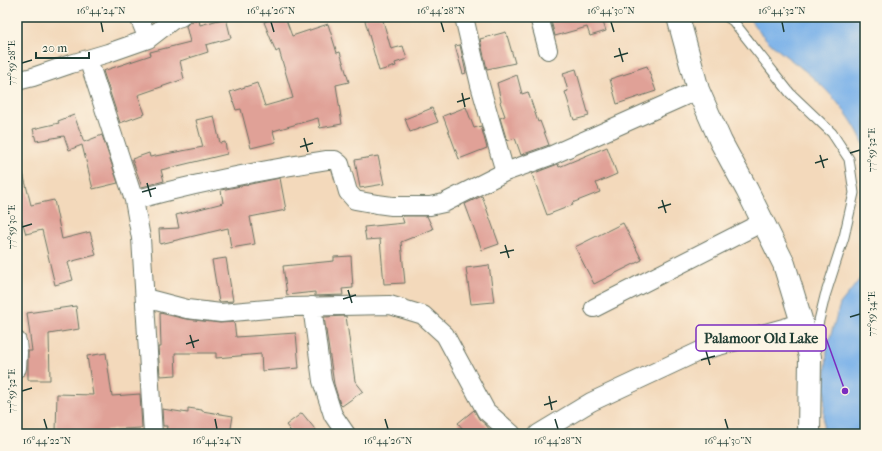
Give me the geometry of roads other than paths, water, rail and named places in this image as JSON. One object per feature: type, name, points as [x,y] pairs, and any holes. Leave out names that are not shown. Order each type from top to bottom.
[{"type":"street","points":[[139,17],[148,39]]},
{"type":"street","points":[[17,81],[148,39],[174,19],[181,17]]},
{"type":"street","points":[[464,17],[480,85],[505,172]]},
{"type":"street","points":[[539,17],[548,50]]},
{"type":"street","points":[[678,17],[698,90],[721,142],[784,264],[802,323],[810,358],[809,434]]},
{"type":"street","points":[[88,59],[134,200],[141,238],[153,434]]},
{"type":"street","points":[[134,200],[265,170],[335,160],[340,164],[348,192],[355,200],[392,206],[430,206],[444,203],[505,172],[550,156],[698,90]]},
{"type":"street","points":[[594,308],[763,222]]},
{"type":"street","points":[[145,298],[187,309],[221,313],[312,306],[390,305],[423,315],[445,334],[486,411],[512,434]]},
{"type":"street","points":[[312,306],[322,381],[333,415],[346,434]]},
{"type":"street","points":[[538,434],[591,402],[700,351],[802,323]]},
{"type":"street","points":[[17,341],[17,368]]},
{"type":"lane","points":[[727,17],[733,21],[790,93],[832,133],[849,159],[854,193],[844,237],[825,296],[810,358]]},
{"type":"water","points":[[748,17],[865,17],[865,148],[856,128],[835,99],[810,75],[768,41]]},
{"type":"water","points":[[865,265],[865,434],[823,434],[827,348],[840,304],[860,279]]},
{"type":"place","name":"Palamoor Old Lake","points":[[845,391]]}]
